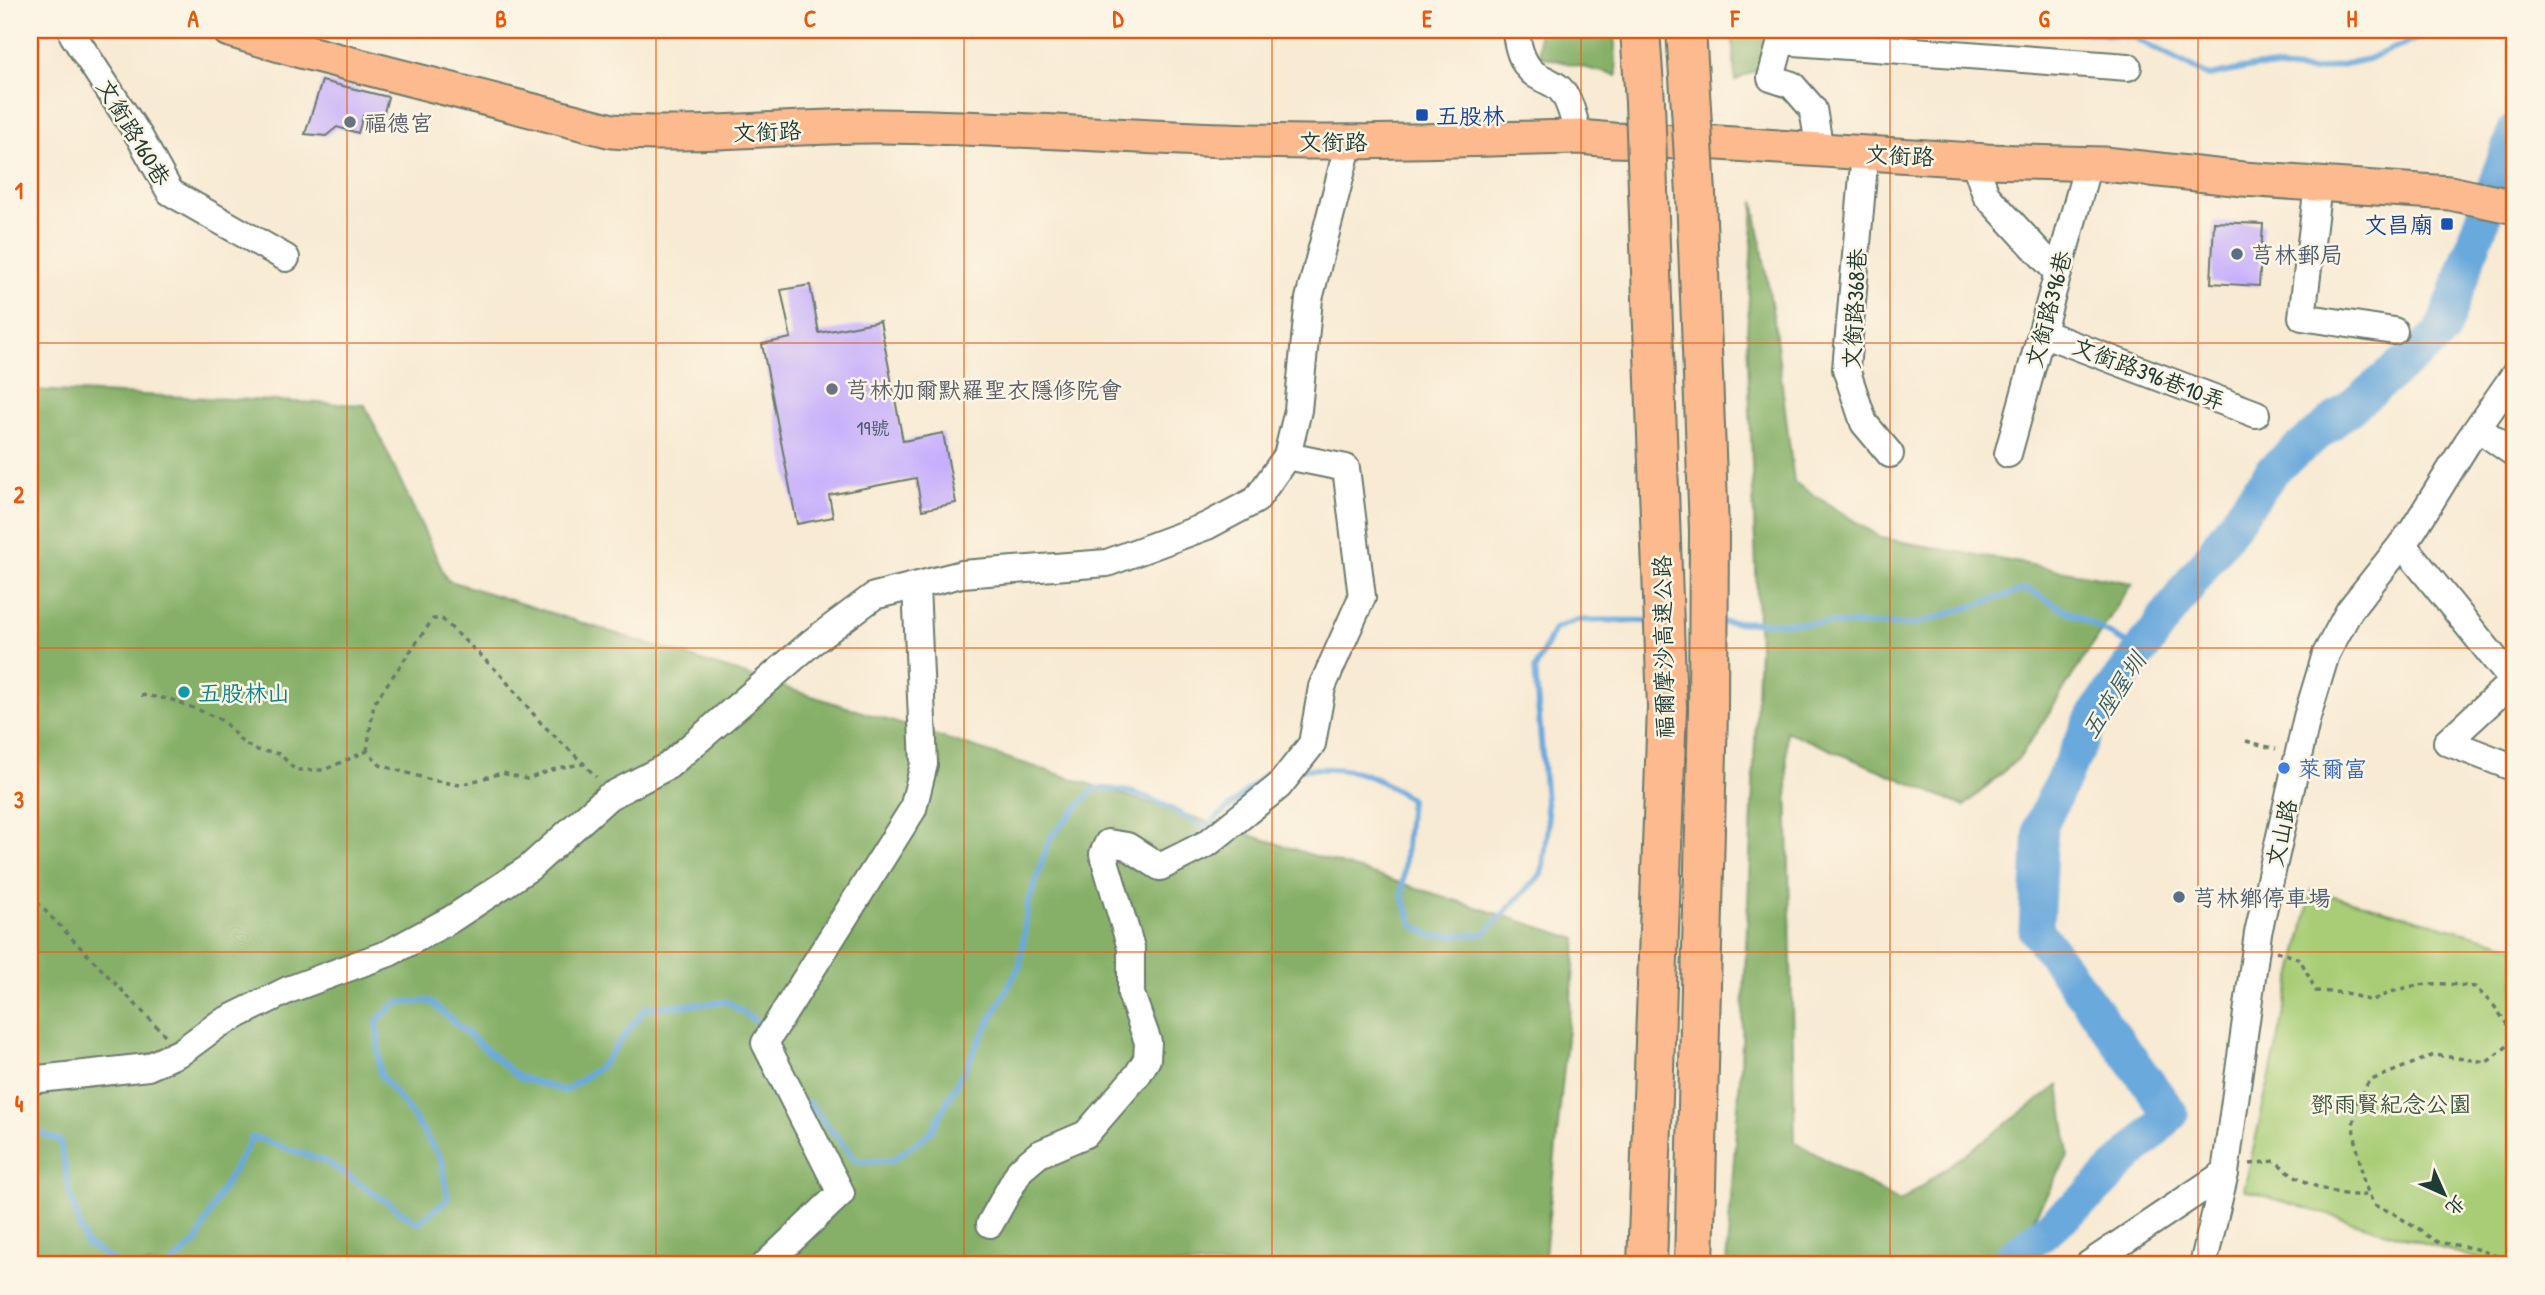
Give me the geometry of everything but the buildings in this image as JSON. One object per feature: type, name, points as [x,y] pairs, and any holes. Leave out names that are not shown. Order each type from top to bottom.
[{"type":"highway","name":"福爾摩沙高速公路","points":[[1640,30],[1645,102],[1667,707],[1647,1265]]},
{"type":"highway","name":"福爾摩沙高速公路","points":[[1686,30],[1696,194],[1709,530],[1708,710],[1693,1265]]},
{"type":"main road","name":"文銜路","points":[[229,30],[612,131],[649,134],[892,126],[1026,129],[1226,140],[1349,142],[1578,137],[1719,143],[1974,160],[2088,163],[2318,185],[2450,193],[2515,207]]},
{"type":"street","name":"文銜路160巷","points":[[75,30],[73,35],[139,136],[170,192],[285,258]]},
{"type":"street","points":[[1516,30],[1517,42],[1532,73],[1559,87],[1566,97],[1578,137]]},
{"type":"street","points":[[1820,151],[1813,109],[1792,85],[1771,78],[1783,35],[2128,67]]},
{"type":"street","points":[[30,1080],[148,1067],[181,1052],[219,1024],[289,990],[389,953],[450,920],[529,867],[608,797],[668,766],[811,643],[874,597],[962,574],[1107,563],[1207,526],[1256,499],[1287,456],[1298,410],[1309,299],[1349,142]]},
{"type":"street","name":"文銜路368巷","points":[[1865,153],[1846,369],[1864,424],[1890,454]]},
{"type":"street","points":[[1974,160],[1986,195],[2058,273]]},
{"type":"street","name":"文銜路396巷","points":[[2008,454],[2088,163]]},
{"type":"street","points":[[2318,185],[2302,317],[2394,331]]},
{"type":"street","name":"文銜路396巷10弄","points":[[2042,333],[2256,414]]},
{"type":"street","name":"文山路","points":[[2203,1265],[2225,1173],[2256,945],[2299,754],[2326,654],[2349,611],[2402,544],[2515,374]]},
{"type":"street","points":[[2478,428],[2515,454]]},
{"type":"street","points":[[990,1224],[1020,1170],[1039,1154],[1086,1133],[1138,1074],[1147,1059],[1148,1042],[1131,995],[1131,948],[1103,854],[1108,843],[1127,846],[1160,867],[1208,843],[1279,786],[1312,744],[1322,687],[1362,597],[1346,468],[1287,456]]},
{"type":"street","points":[[2402,544],[2513,681],[2447,742],[2515,768]]},
{"type":"street","points":[[765,1265],[841,1193],[765,1043],[913,809],[924,764],[916,586]]},
{"type":"street","points":[[2088,1265],[2225,1173]]},
{"type":"path","points":[[367,751],[374,702],[433,619],[442,619],[501,676],[541,723],[596,776],[608,797]]},
{"type":"path","points":[[141,695],[170,699],[223,721],[243,743],[257,750],[280,754],[295,770],[324,769],[367,751]]},
{"type":"path","points":[[2246,741],[2299,754]]},
{"type":"path","points":[[367,751],[380,765],[430,780],[460,785],[502,773],[527,779],[558,768],[584,764]]},
{"type":"path","points":[[30,895],[181,1052]]},
{"type":"path","points":[[2256,945],[2301,959],[2316,991],[2346,993],[2371,1001],[2393,990],[2422,983],[2443,983],[2475,987],[2495,1007],[2515,1038],[2487,1062],[2434,1055],[2369,1081],[2357,1102],[2353,1126],[2364,1183],[2374,1205],[2393,1213],[2437,1242],[2473,1248],[2502,1258],[2515,1252]]},
{"type":"path","points":[[2225,1173],[2242,1165],[2275,1161],[2294,1178],[2322,1190],[2357,1196],[2370,1195]]},
{"type":"green space","points":[[1538,30],[1614,30],[1617,76],[1540,56]]},
{"type":"green space","points":[[1732,30],[1769,30],[1770,63],[1735,81]]},
{"type":"green space","points":[[1754,201],[1774,320],[1794,482],[1881,538],[2132,583],[2021,756],[1964,806],[1786,731],[1795,1142],[1900,1202],[2059,1085],[2069,1154],[2008,1265],[1726,1265],[1741,1065],[1759,649],[1747,333]]},
{"type":"green space","points":[[30,390],[365,405],[447,580],[1577,939],[1544,1265],[30,1265]]},
{"type":"green space","name":"鄧雨賢紀念公園","points":[[2312,890],[2515,946],[2515,1265],[2499,1265],[2244,1190]]},
{"type":"waterway","points":[[2072,30],[2135,38],[2209,76],[2257,66],[2313,71],[2368,59],[2438,30]]},
{"type":"waterway","name":"五座屋圳","points":[[2003,1265],[2087,1197],[2171,1114],[2036,930],[2041,825],[2093,717],[2273,470],[2441,334],[2515,130]]},
{"type":"waterway","points":[[1722,622],[1913,625],[2027,589],[2141,651]]},
{"type":"waterway","points":[[1303,769],[1348,770],[1371,776],[1410,799],[1402,895],[1413,925],[1433,936],[1484,934],[1542,873],[1548,825],[1535,669],[1554,629],[1577,620],[1651,621]]},
{"type":"waterway","points":[[808,1102],[857,1161],[892,1161],[931,1132],[1020,965],[1028,905],[1050,838],[1094,789],[1110,789],[1139,795],[1206,828],[1272,769],[1282,769]]},
{"type":"waterway","points":[[170,1265],[196,1243],[219,1195],[253,1137],[329,1163],[418,1223],[448,1199],[442,1161],[414,1118],[380,1074],[377,1021],[396,1003],[430,1001],[518,1077],[565,1091],[601,1066],[646,1008],[728,1002],[767,1029]]},
{"type":"waterway","points":[[30,1129],[60,1141],[70,1194],[85,1243],[119,1265]]},
{"type":"place","name":"五股林","points":[[1422,115]]},
{"type":"place","name":"福德宮","points":[[350,122]]},
{"type":"place","name":"文昌廟","points":[[2447,224]]},
{"type":"place","name":"芎林郵局","points":[[2237,254]]},
{"type":"place","name":"芎林加爾默羅聖衣隱修院會","points":[[832,389]]},
{"type":"place","name":"五股林山","points":[[184,692]]},
{"type":"place","name":"萊爾富","points":[[2284,768]]},
{"type":"place","name":"芎林鄉停車場","points":[[2179,897]]}]
